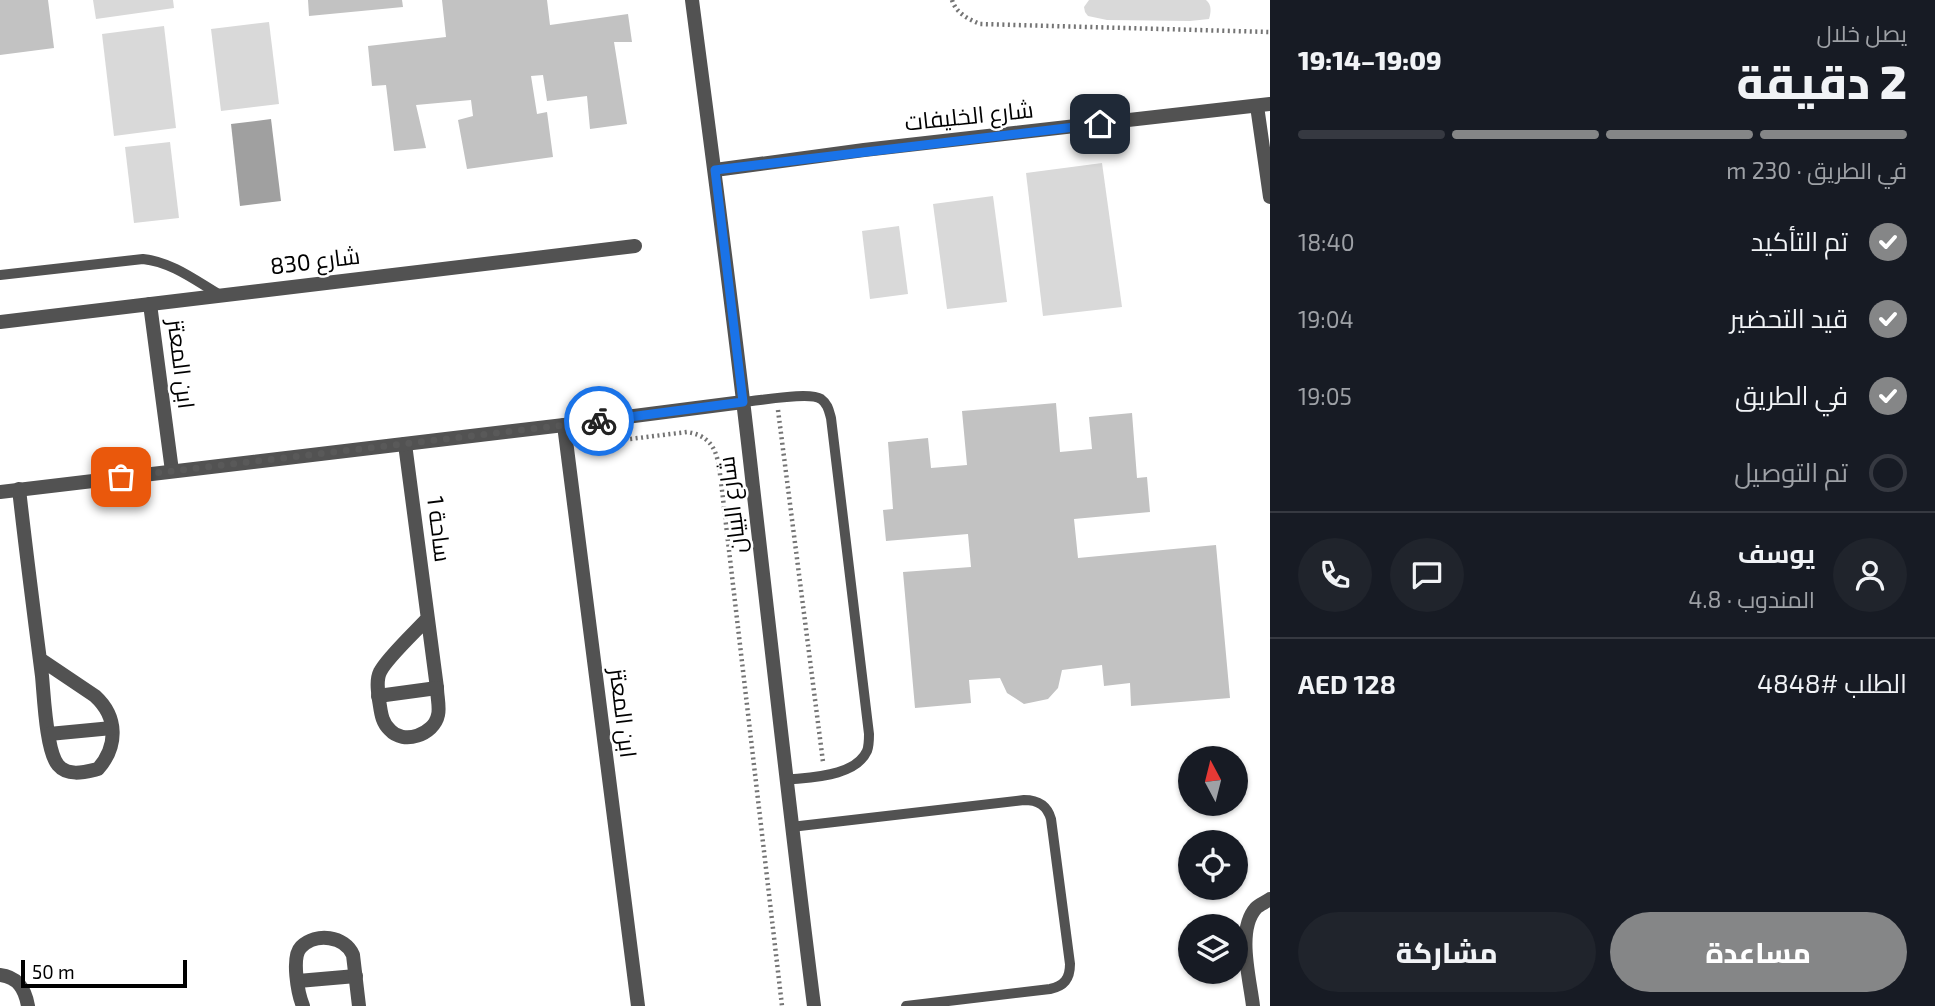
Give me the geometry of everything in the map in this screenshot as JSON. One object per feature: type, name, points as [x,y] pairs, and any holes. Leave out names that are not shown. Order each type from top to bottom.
[{"type":"street","name":"شارع البيان","points":[[692,0],[715,170],[814,1006]]},
{"type":"street","name":"شارع الخليفات","points":[[715,170],[864,150],[1264,105]]},
{"type":"street","points":[[1264,105],[1270,197]]},
{"type":"street","name":"شارع 830","points":[[0,322],[635,246]]},
{"type":"street","name":"ابن المعتز","points":[[150,304],[172,471]]},
{"type":"street","points":[[0,492],[743,402]]},
{"type":"street","name":"ابن المعتز","points":[[564,425],[638,1006]]},
{"type":"street","name":"ساحة 1","points":[[378,696],[383,721],[391,732],[401,737],[424,733],[433,726],[439,715],[405,444]]},
{"type":"street","points":[[19,489],[49,734],[52,754],[62,769],[71,772],[98,769],[109,753],[113,740],[109,714],[95,696],[40,659]]},
{"type":"street","points":[[427,619],[380,672],[378,696],[437,688]]},
{"type":"street","points":[[49,734],[113,728]]},
{"type":"street","points":[[1253,1006],[1245,945],[1247,924],[1256,908],[1270,899]]},
{"type":"street","points":[[303,1006],[296,958],[301,947],[322,938],[346,943],[354,955],[359,1006]]},
{"type":"street","points":[[0,975],[12,978],[21,985],[28,1006]]},
{"type":"street","points":[[298,981],[356,976]]},
{"type":"lane","points":[[0,275],[143,259],[163,262],[220,296]]},
{"type":"lane","points":[[743,402],[807,395],[819,397],[827,405],[831,418],[869,734],[866,751],[855,767],[825,776],[786,780]]},
{"type":"lane","points":[[791,827],[1024,800],[1037,801],[1046,808],[1051,819],[1070,964],[1070,974],[1066,982],[1050,989],[906,1006]]},
{"type":"path","points":[[952,0],[952,4],[966,19],[979,24],[1270,32]]},
{"type":"path","points":[[777,399],[825,776]]},
{"type":"path","points":[[566,447],[687,432],[698,433],[708,439],[714,448],[719,470],[782,1006]]},
{"type":"shaded area","points":[[93,0],[173,0],[174,8],[96,19]]},
{"type":"shaded area","points":[[1089,0],[1206,0],[1211,11],[1209,19],[1190,21],[1107,20],[1088,16],[1084,7]]},
{"type":"shaded area","points":[[269,22],[279,104],[221,111],[211,29]]},
{"type":"shaded area","points":[[164,26],[176,128],[114,136],[102,34]]},
{"type":"shaded area","points":[[271,119],[281,201],[240,206],[231,124]]},
{"type":"shaded area","points":[[170,142],[179,218],[134,223],[125,147]]},
{"type":"shaded area","points":[[1102,163],[1122,307],[1043,316],[1026,173]]},
{"type":"shaded area","points":[[993,196],[1007,302],[947,309],[933,204]]},
{"type":"shaded area","points":[[899,226],[908,294],[870,299],[862,231]]},
{"type":"building","points":[[0,0],[48,0],[54,48],[0,55]]},
{"type":"building","points":[[308,0],[402,0],[403,7],[309,16]]},
{"type":"building","points":[[442,0],[547,0],[550,25],[628,14],[632,42],[614,42],[627,124],[590,129],[587,96],[547,101],[543,75],[531,76],[537,114],[547,112],[553,157],[467,169],[458,120],[473,116],[471,100],[416,105],[426,148],[394,151],[386,85],[372,86],[368,46],[446,37]]},
{"type":"building","points":[[1056,403],[1060,452],[1092,449],[1089,417],[1132,413],[1137,478],[1147,477],[1150,512],[1074,519],[1078,558],[1216,545],[1230,698],[1131,706],[1130,683],[1104,686],[1102,665],[1062,670],[1058,688],[1048,699],[1024,704],[1007,693],[1000,678],[969,680],[971,703],[915,708],[903,572],[971,567],[968,534],[886,541],[883,510],[893,509],[888,442],[928,438],[931,468],[967,465],[962,411]]},
{"type":"way so far","points":[[121,477],[599,421]]},
{"type":"route","points":[[599,421],[743,402],[715,170],[864,150],[1100,124]]}]
